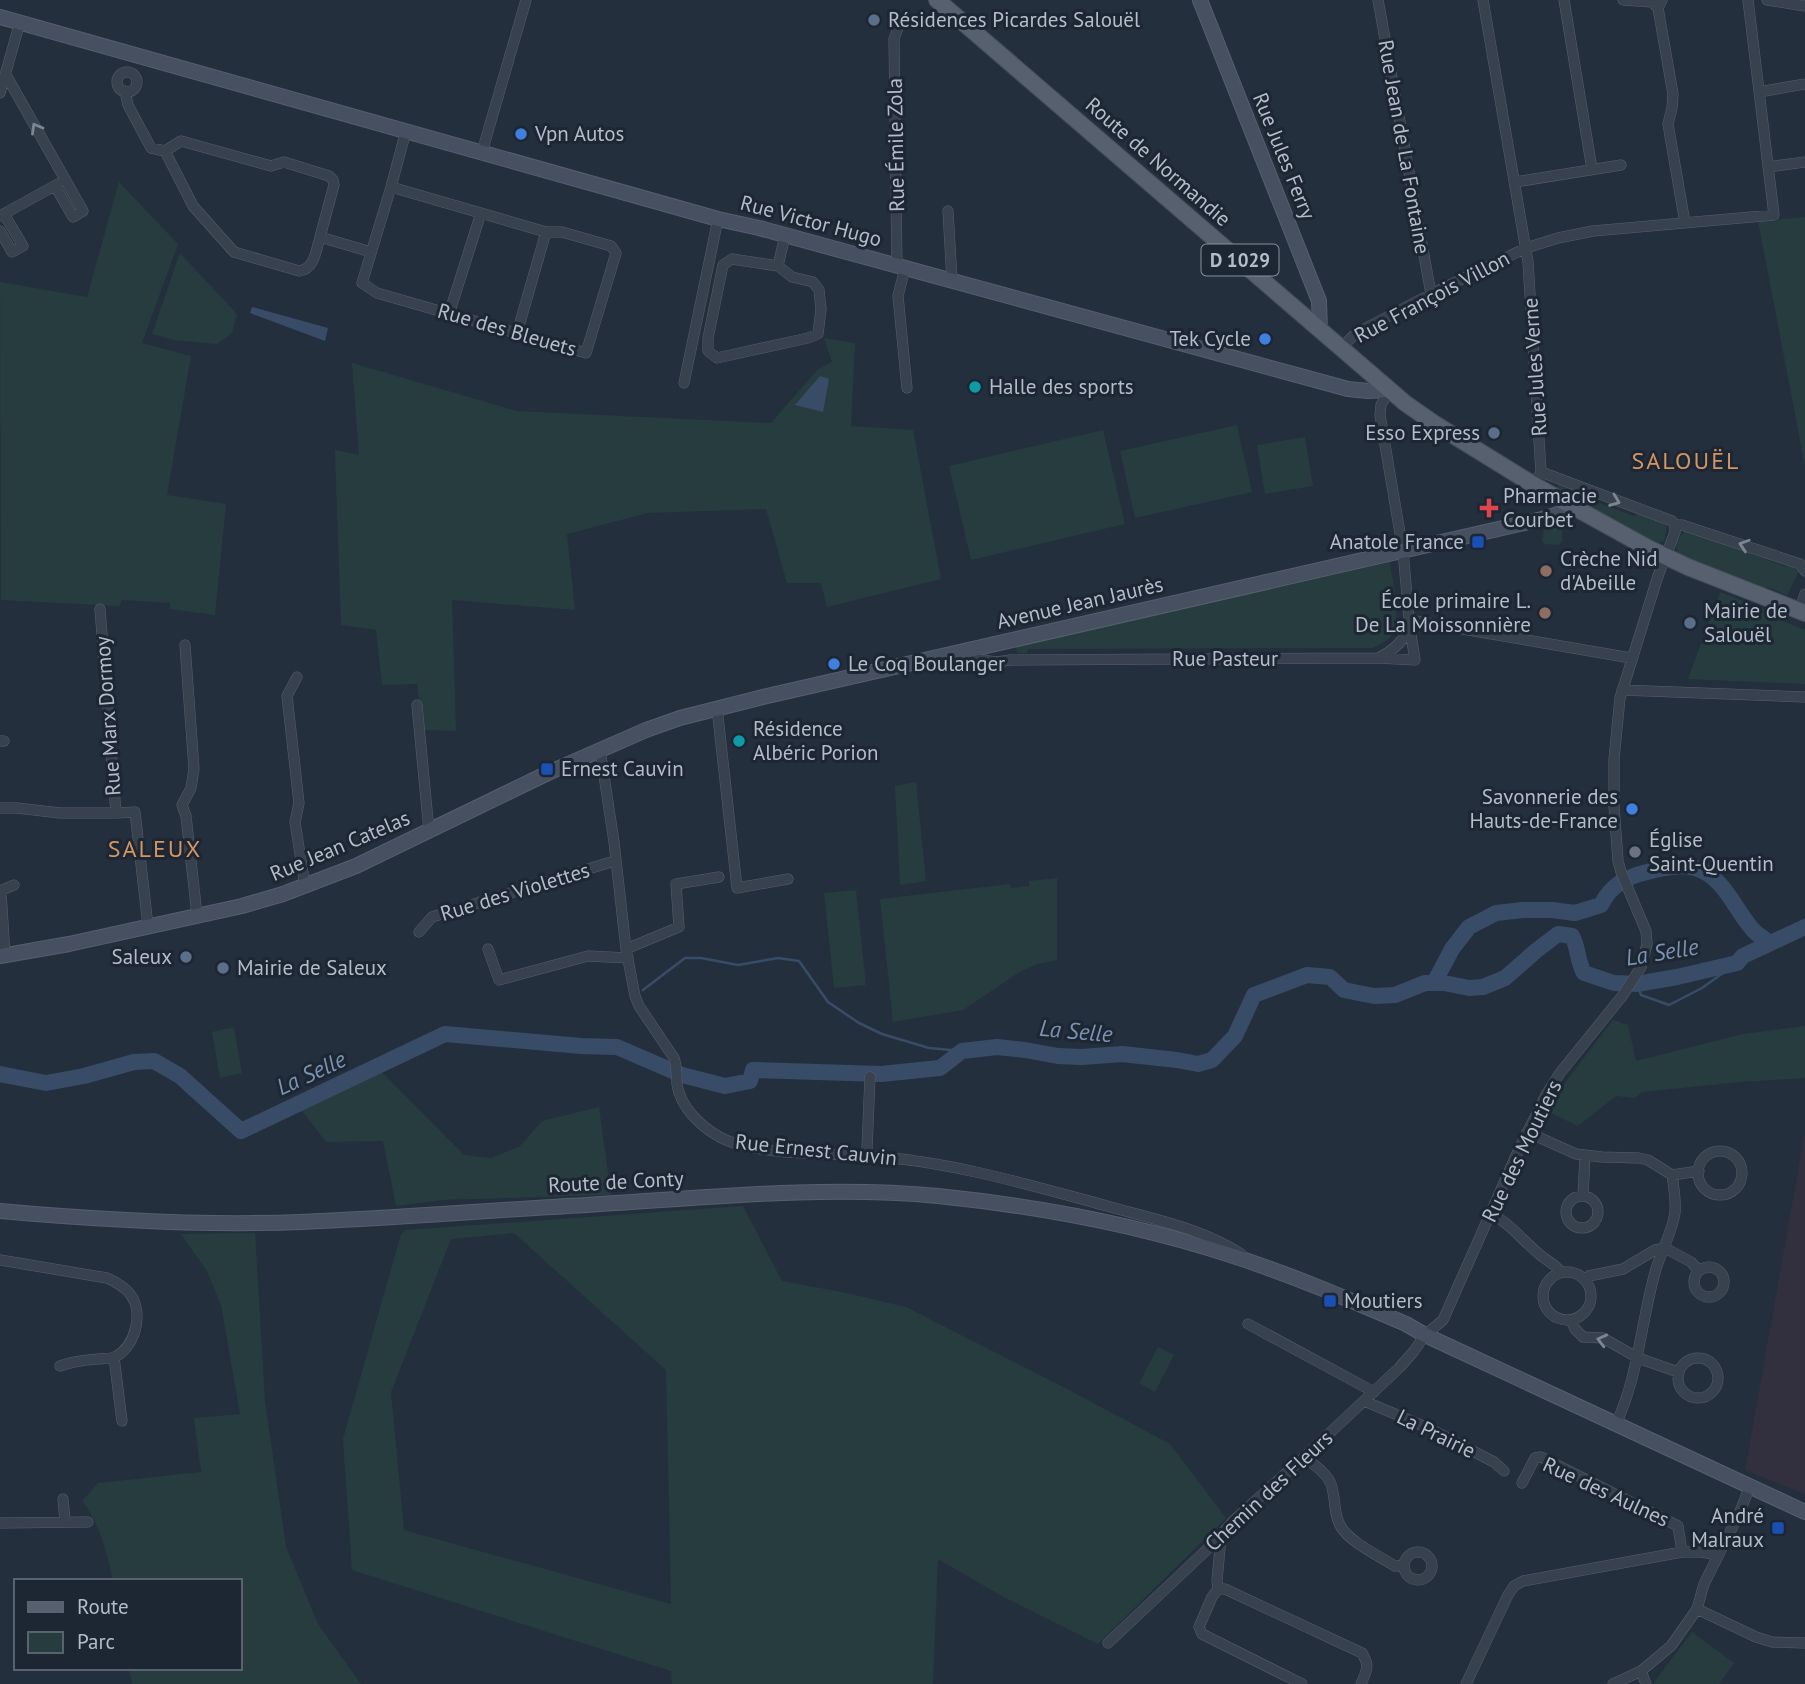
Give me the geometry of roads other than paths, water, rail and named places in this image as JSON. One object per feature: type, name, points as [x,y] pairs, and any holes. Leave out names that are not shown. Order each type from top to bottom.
[{"type":"main road","name":"Route de Normandie","points":[[937,0],[1389,390],[1435,424],[1538,479],[1564,502]]},
{"type":"main road","name":"D 1029","points":[[1564,502],[1665,557],[1802,612]]},
{"type":"street","points":[[482,152],[526,0]]},
{"type":"street","name":"Rue Jules Ferry","points":[[1200,0],[1319,301],[1320,330]]},
{"type":"street","name":"Rue Jean de La Fontaine","points":[[1378,0],[1431,293]]},
{"type":"street","name":"Rue Jules Verne","points":[[1483,0],[1528,262],[1538,479]]},
{"type":"street","points":[[1564,0],[1592,169]]},
{"type":"street","points":[[1623,0],[1660,4],[1673,94],[1668,124],[1685,223]]},
{"type":"street","points":[[1748,0],[1768,167],[1805,162]]},
{"type":"street","points":[[1767,0],[1805,6]]},
{"type":"street","name":"Rue Victor Hugo","points":[[0,17],[719,219],[1348,389],[1389,390]]},
{"type":"street","points":[[0,93],[20,22]]},
{"type":"street","name":"Rue Émile Zola","points":[[899,25],[894,39],[901,267],[898,296],[907,388]]},
{"type":"street","points":[[6,75],[83,211],[73,217],[55,186]]},
{"type":"street","points":[[1759,92],[1805,84]]},
{"type":"street","points":[[125,91],[128,104],[151,148],[165,151],[181,141],[271,166],[284,162],[329,176],[334,185],[310,266],[299,271],[233,252],[193,206],[165,151]]},
{"type":"street","name":"Rue des Bleuets","points":[[391,187],[546,233],[562,232],[611,246],[616,253],[586,353],[377,293],[362,283],[406,131]]},
{"type":"street","points":[[1515,183],[1620,165]]},
{"type":"street","name":"Rue François Villon","points":[[1340,348],[1353,335],[1431,293],[1526,248],[1593,231],[1774,215],[1768,167]]},
{"type":"street","points":[[0,231],[12,252],[23,246],[2,215],[66,180]]},
{"type":"street","points":[[948,211],[952,280]]},
{"type":"street","points":[[449,314],[481,213]]},
{"type":"street","points":[[684,383],[719,219]]},
{"type":"street","points":[[516,333],[546,233]]},
{"type":"street","points":[[778,266],[785,235]]},
{"type":"street","points":[[320,237],[371,252]]},
{"type":"street","points":[[732,259],[778,266],[792,277],[813,282],[819,290],[821,309],[818,334],[717,358],[708,351],[708,338],[723,265],[732,259]]},
{"type":"street","points":[[1378,658],[1404,639],[1410,625],[1403,551],[1380,415],[1381,405],[1389,390]]},
{"type":"street","points":[[1538,479],[1800,564],[1805,571]]},
{"type":"street","name":"Avenue Jean Jaurès","points":[[600,749],[657,726],[717,708],[1542,519],[1564,502]]},
{"type":"street","name":"Rue des Moutiers","points":[[1425,1335],[1443,1321],[1546,1095],[1560,1073],[1636,977],[1644,958],[1646,931],[1618,861],[1614,759],[1622,690],[1675,532],[1675,525]]},
{"type":"street","points":[[1802,612],[1805,594]]},
{"type":"street","name":"Rue Marx Dormoy","points":[[100,609],[116,813],[135,811],[148,926]]},
{"type":"street","points":[[1410,625],[1631,658]]},
{"type":"street","name":"Rue Pasteur","points":[[950,655],[996,662],[1378,658],[1415,660],[1410,625]]},
{"type":"street","points":[[1009,642],[1011,660]]},
{"type":"street","points":[[185,645],[194,769],[191,788],[182,805],[186,816],[197,915]]},
{"type":"street","points":[[297,677],[288,696],[299,803],[295,822],[305,886]]},
{"type":"street","points":[[1622,690],[1805,697]]},
{"type":"street","points":[[417,705],[429,831]]},
{"type":"street","points":[[717,708],[737,888],[788,879]]},
{"type":"street","name":"Rue Jean Catelas","points":[[2,956],[69,944],[260,901],[305,886],[356,866],[600,749]]},
{"type":"street","name":"Rue Ernest Cauvin","points":[[600,749],[635,996],[675,1060],[681,1097],[700,1124],[733,1144],[865,1156],[967,1170],[1144,1216],[1201,1234],[1229,1250]]},
{"type":"street","points":[[0,808],[60,813],[116,813]]},
{"type":"street","name":"Rue des Violettes","points":[[419,932],[432,917],[616,862]]},
{"type":"street","points":[[488,949],[499,980],[587,956],[627,954],[678,927],[676,884],[719,877]]},
{"type":"street","points":[[2,956],[0,892],[15,885]]},
{"type":"street","points":[[865,1156],[870,1077]]},
{"type":"street","points":[[1527,1132],[1576,1154],[1639,1158],[1648,1160],[1672,1175],[1699,1171]]},
{"type":"street","points":[[1719,1151],[1726,1152],[1739,1161],[1741,1182],[1732,1192],[1718,1195],[1706,1189],[1699,1178],[1699,1171],[1705,1157],[1719,1151]]},
{"type":"street","points":[[1583,1195],[1585,1156]]},
{"type":"street","points":[[1616,1424],[1629,1392],[1657,1267],[1675,1213],[1672,1175]]},
{"type":"street","name":"Route de Conty","points":[[0,1211],[172,1222],[299,1222],[816,1192],[935,1196],[1021,1205],[1229,1250],[1251,1262],[1406,1325],[1805,1512]]},
{"type":"street","points":[[1490,1213],[1518,1232],[1550,1264],[1562,1272]]},
{"type":"street","points":[[1585,1279],[1623,1269],[1655,1250],[1665,1248],[1691,1262],[1699,1271]]},
{"type":"street","points":[[0,1259],[107,1278],[121,1285],[131,1296],[136,1305],[136,1329],[125,1349],[114,1357],[73,1361],[61,1366]]},
{"type":"street","points":[[1562,1272],[1574,1272],[1585,1279],[1592,1293],[1585,1313],[1571,1320],[1563,1320],[1549,1312],[1543,1297],[1548,1281],[1562,1272]]},
{"type":"street","points":[[1571,1320],[1574,1329],[1583,1337],[1603,1338],[1638,1358],[1678,1372]]},
{"type":"street","points":[[1248,1324],[1374,1392]]},
{"type":"street","name":"Chemin des Fleurs","points":[[1108,1643],[1215,1542],[1222,1532],[1374,1392],[1414,1351],[1425,1335]]},
{"type":"street","points":[[114,1357],[122,1421]]},
{"type":"street","points":[[1699,1357],[1711,1363],[1718,1374],[1718,1381],[1712,1393],[1700,1399],[1693,1398],[1682,1391],[1677,1379],[1678,1372],[1686,1361],[1699,1357]]},
{"type":"street","name":"La Prairie","points":[[1364,1401],[1426,1427],[1494,1462],[1504,1471]]},
{"type":"street","points":[[1304,1457],[1326,1475],[1331,1485],[1339,1525],[1346,1534],[1395,1566],[1404,1565]]},
{"type":"street","name":"Rue des Aulnes","points":[[1522,1483],[1535,1458],[1541,1457],[1678,1526],[1682,1552]]},
{"type":"street","points":[[1612,1684],[1641,1671],[1671,1646],[1697,1609],[1704,1584],[1750,1486]]},
{"type":"street","points":[[63,1500],[65,1521]]},
{"type":"street","points":[[0,1523],[88,1522]]},
{"type":"street","points":[[1222,1532],[1218,1589],[1199,1628],[1202,1634],[1302,1684]]},
{"type":"street","points":[[1466,1684],[1508,1595],[1514,1586],[1523,1581],[1682,1552],[1717,1555]]},
{"type":"street","points":[[1218,1589],[1225,1589],[1362,1653],[1367,1662],[1367,1672],[1361,1684]]},
{"type":"street","points":[[1697,1609],[1756,1637],[1772,1642],[1805,1643]]},
{"type":"street","points":[[1641,1671],[1646,1684]]},
{"type":"water","points":[[252,307],[328,328],[325,341],[250,313]]},
{"type":"water","points":[[820,376],[829,379],[823,412],[795,405]]},
{"type":"waterway","name":"La Selle","points":[[1434,983],[1452,949],[1469,927],[1496,913],[1523,910],[1575,913],[1601,905],[1609,892],[1626,879],[1671,867],[1695,868],[1714,878],[1753,930],[1770,943]]},
{"type":"waterway","name":"La Selle","points":[[0,1074],[46,1083],[134,1062],[154,1061],[180,1076],[241,1131],[445,1034],[617,1047],[682,1075],[725,1086],[750,1081],[753,1070],[881,1074],[940,1068],[962,1051],[997,1047],[1058,1056],[1122,1054],[1198,1064],[1212,1060],[1235,1036],[1254,995],[1307,975],[1330,977],[1344,990],[1374,996],[1395,995],[1425,983],[1483,987],[1505,978],[1558,934],[1572,936],[1584,973],[1614,983],[1637,984],[1737,963],[1743,956],[1805,927]]},
{"type":"waterway","points":[[643,990],[685,958],[738,965],[778,958],[799,961],[828,1002],[859,1023],[882,1034],[929,1048],[962,1051]]},
{"type":"waterway","points":[[1637,984],[1641,995],[1669,1005],[1702,988],[1737,963]]},
{"type":"place","name":"Résidences Picardes Salouël","points":[[874,20]]},
{"type":"place","name":"Vpn Autos","points":[[521,134]]},
{"type":"place","name":"Tek Cycle","points":[[1265,339]]},
{"type":"place","name":"Halle des sports","points":[[975,387]]},
{"type":"place","name":"Esso Express","points":[[1494,433]]},
{"type":"place","name":"Pharmacie Courbet","points":[[1489,508]]},
{"type":"place","name":"Anatole France","points":[[1478,542]]},
{"type":"place","name":"Crèche Nid d'Abeille","points":[[1546,571]]},
{"type":"place","name":"École primaire L. De La Moissonnière","points":[[1545,613]]},
{"type":"place","name":"Mairie de Salouël","points":[[1690,623]]},
{"type":"place","name":"Le Coq Boulanger","points":[[834,664]]},
{"type":"place","name":"Résidence Albéric Porion","points":[[739,741]]},
{"type":"place","name":"Ernest Cauvin","points":[[547,769]]},
{"type":"place","name":"Savonnerie des Hauts-de-France","points":[[1632,809]]},
{"type":"place","name":"Église Saint-Quentin","points":[[1635,852]]},
{"type":"place","name":"Saleux","points":[[186,957]]},
{"type":"place","name":"Mairie de Saleux","points":[[223,968]]},
{"type":"place","name":"Moutiers","points":[[1330,1301]]},
{"type":"place","name":"André Malraux","points":[[1778,1528]]},
{"type":"district","name":"SALOUËL","points":[[1686,461]]},
{"type":"district","name":"SALEUX","points":[[155,849]]}]
